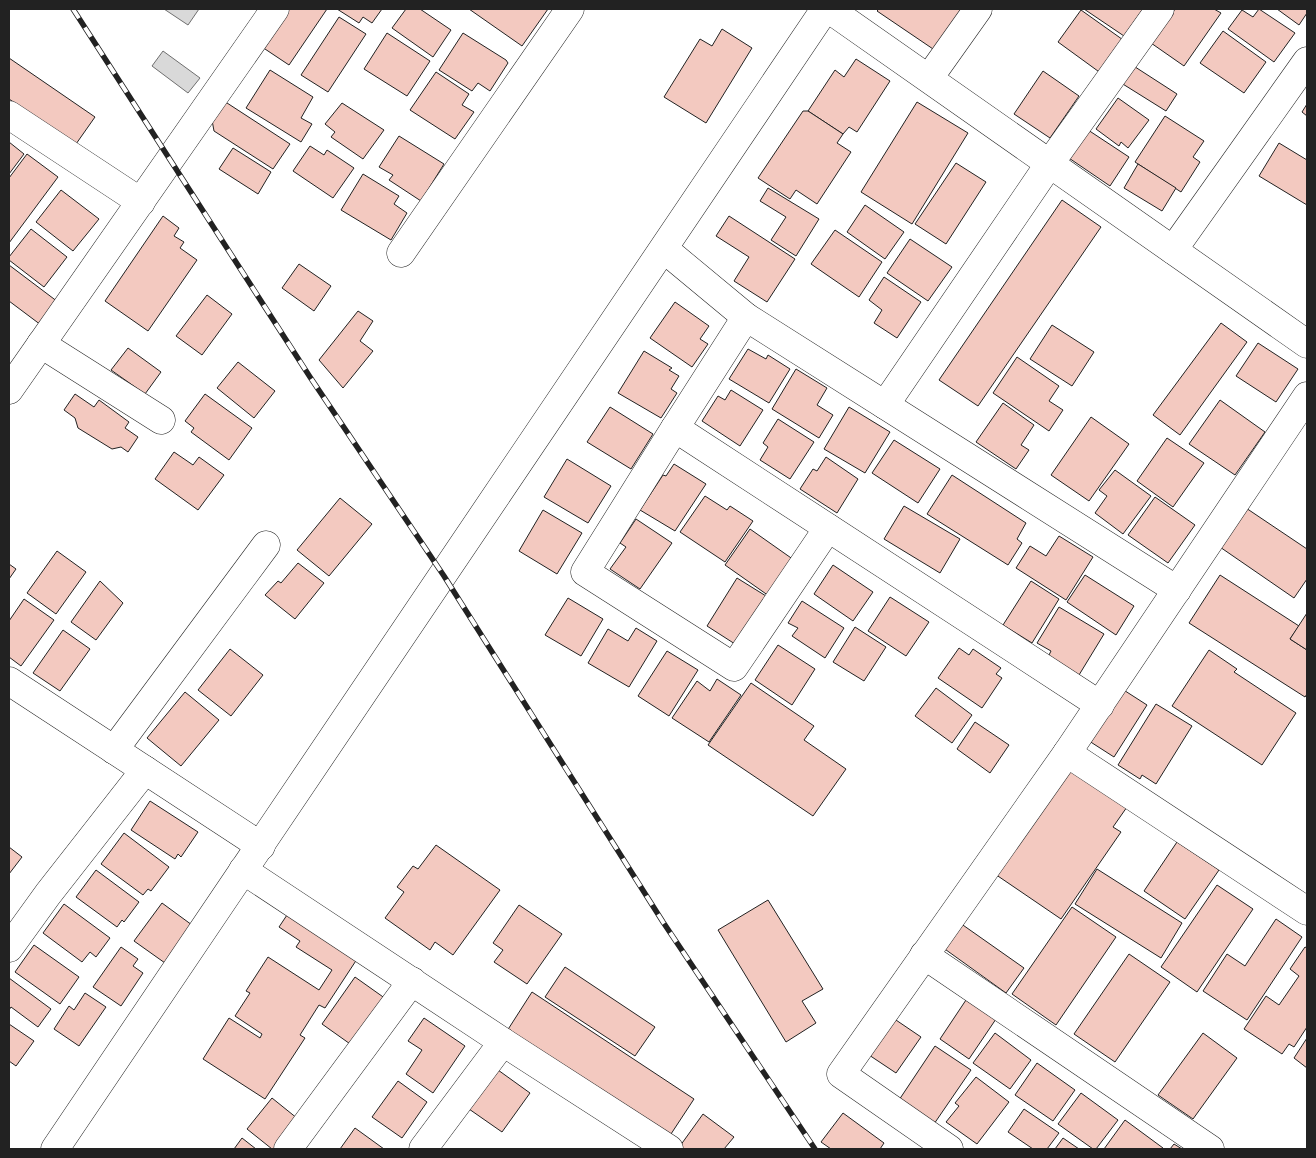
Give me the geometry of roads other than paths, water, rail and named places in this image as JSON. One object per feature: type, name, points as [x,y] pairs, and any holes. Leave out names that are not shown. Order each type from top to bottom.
[{"type":"street","points":[[9,390],[275,9]]},
{"type":"street","points":[[401,253],[570,9]]},
{"type":"street","points":[[55,1149],[827,9],[929,78],[1307,344]]},
{"type":"street","points":[[929,78],[978,9]]},
{"type":"street","points":[[885,405],[1050,163],[1160,9]]},
{"type":"street","points":[[1174,250],[1307,61]]},
{"type":"street","points":[[9,115],[141,202]]},
{"type":"street","points":[[664,249],[746,317],[1177,590]]},
{"type":"street","points":[[746,317],[585,572],[734,667],[828,528]]},
{"type":"street","points":[[41,344],[161,420]]},
{"type":"street","points":[[949,1149],[840,1074],[1067,753],[1307,396]]},
{"type":"street","points":[[675,428],[1100,705]]},
{"type":"street","points":[[114,750],[266,545]]},
{"type":"street","points":[[9,680],[261,846]]},
{"type":"street","points":[[1067,753],[1307,911]]},
{"type":"street","points":[[9,948],[48,894],[145,770]]},
{"type":"street","points":[[243,870],[669,1149]]},
{"type":"street","points":[[924,955],[1210,1149]]},
{"type":"street","points":[[288,1149],[412,982]]},
{"type":"street","points":[[423,1149],[503,1042]]},
{"type":"railway","points":[[73,9],[310,377],[444,576],[663,922],[815,1149]]}]
